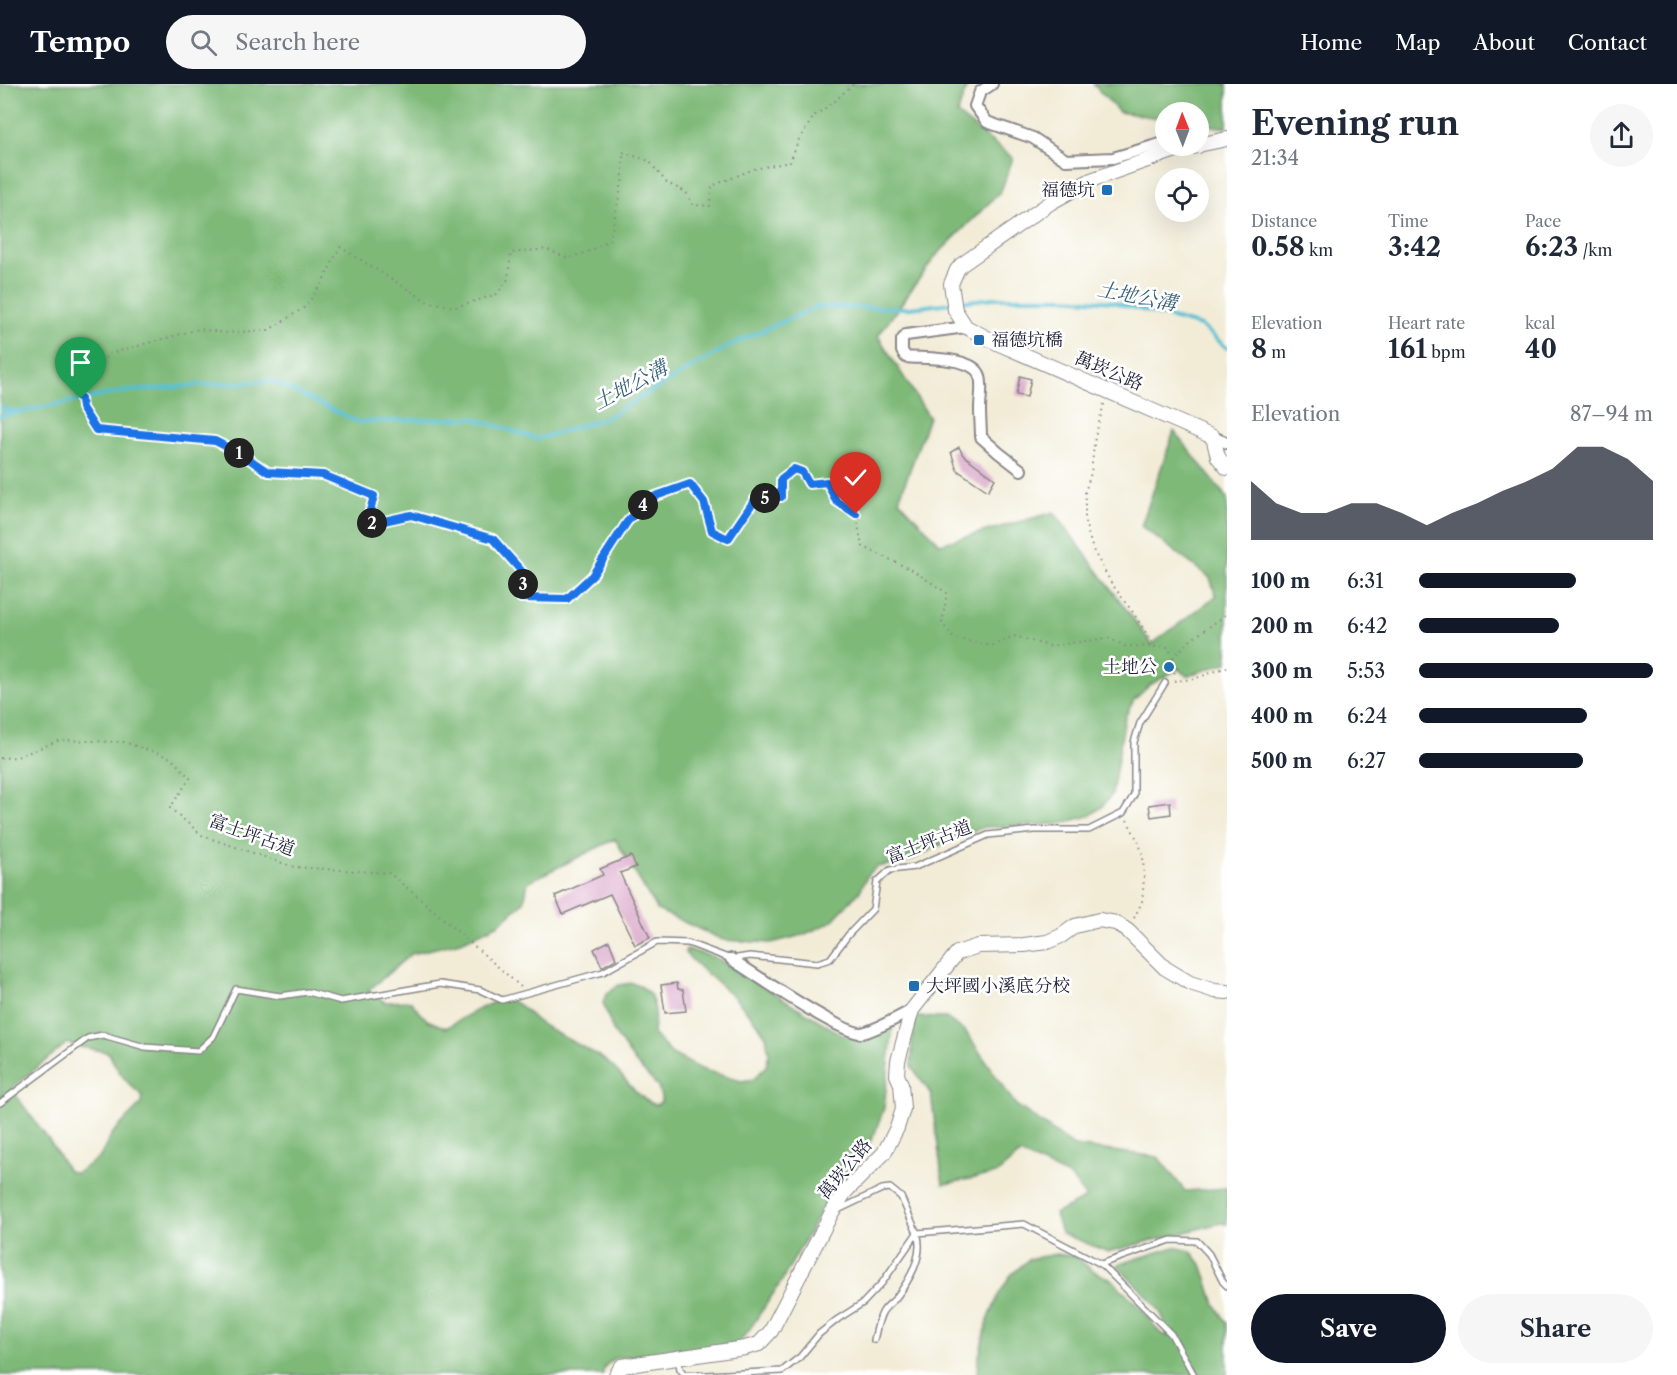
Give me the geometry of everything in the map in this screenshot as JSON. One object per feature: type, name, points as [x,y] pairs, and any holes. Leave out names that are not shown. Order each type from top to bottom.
[{"type":"street","points":[[992,84],[980,92],[975,105],[987,122],[1033,138],[1066,160],[1113,158],[1155,145]]},
{"type":"street","points":[[1209,143],[1227,139]]},
{"type":"street","points":[[1021,470],[981,437],[980,374],[972,366],[960,362],[906,357],[902,351],[902,340],[906,335],[963,324],[955,310],[951,284],[957,270],[978,252],[1040,210],[1091,180],[1159,156]]},
{"type":"street","name":"萬崁公路","points":[[963,324],[997,343],[1213,437]]},
{"type":"street","points":[[1213,437],[1227,443]]},
{"type":"street","points":[[1213,437],[1218,457],[1227,468]]},
{"type":"street","name":"萬崁公路","points":[[616,1375],[622,1366],[737,1350],[759,1344],[771,1331],[831,1214],[845,1192],[884,1153],[897,1128],[903,1108],[897,1075],[898,1062],[912,1010],[957,953],[978,946],[1047,942],[1075,926],[1099,920],[1116,923],[1128,931],[1165,968],[1190,983],[1215,991],[1227,992]]},
{"type":"street","points":[[731,960],[826,1019],[860,1033],[912,1010]]},
{"type":"lane","points":[[1123,813],[1134,795],[1134,742],[1140,723],[1165,682]]},
{"type":"lane","name":"富士坪古道","points":[[0,1103],[88,1038],[103,1035],[145,1047],[198,1051],[213,1037],[236,989],[280,996],[308,992],[341,1001],[440,984],[480,990],[502,1000],[603,972],[657,942],[688,943],[731,960],[750,956],[817,963],[830,959],[849,934],[873,909],[877,882],[890,870],[915,867],[988,835],[1034,830],[1089,830],[1123,813]]},
{"type":"lane","points":[[831,1214],[882,1189],[890,1188],[901,1197],[920,1241],[920,1251],[913,1270],[894,1299],[882,1311],[874,1340]]},
{"type":"lane","points":[[917,1233],[1024,1224],[1101,1264],[1171,1334],[1194,1375]]},
{"type":"lane","points":[[678,1358],[680,1369],[684,1374],[782,1371],[800,1357],[819,1334],[863,1303],[882,1283],[917,1233]]},
{"type":"lane","points":[[1101,1264],[1171,1240],[1197,1240],[1209,1254],[1227,1286]]},
{"type":"path","points":[[853,84],[834,102],[814,116],[798,141],[790,162],[754,169],[712,186],[710,206],[693,205],[687,192],[666,183],[650,161],[623,152],[623,178],[610,238],[588,252],[567,258],[546,249],[510,253],[508,279],[496,294],[456,307],[428,302],[340,247],[322,283],[305,308],[269,330],[227,333],[199,329],[109,354],[83,388],[82,408],[96,430],[215,441],[243,455],[268,472],[323,475],[374,496],[366,525],[411,515],[493,539],[524,574],[521,598],[567,599],[592,576],[627,522],[650,498],[690,484],[704,502],[712,531],[728,539],[756,498],[781,497],[781,479],[794,469],[802,472],[809,484],[827,482],[836,501],[856,514],[862,546],[912,570],[947,594],[942,623],[953,638],[991,646],[1014,636],[1049,646],[1108,638],[1125,646],[1168,647],[1178,669],[1165,682]]},
{"type":"path","points":[[1107,390],[1095,438],[1091,473],[1085,492],[1085,522],[1093,550],[1112,584],[1155,647]]},
{"type":"path","points":[[1173,658],[1188,642],[1227,614]]},
{"type":"path","points":[[1165,682],[1194,679],[1227,667]]},
{"type":"path","name":"富士坪古道","points":[[0,758],[17,757],[60,740],[124,742],[171,758],[190,778],[170,808],[203,836],[294,867],[389,873],[528,992]]},
{"type":"path","points":[[1123,813],[1139,843],[1143,856],[1144,879],[1142,902],[1128,931]]},
{"type":"green space","points":[[0,84],[968,84],[957,114],[1013,158],[1001,191],[935,257],[878,336],[929,417],[899,500],[940,544],[1054,512],[1152,644],[1216,596],[1210,578],[1141,526],[1174,431],[1227,498],[1227,663],[1187,676],[1178,669],[1150,685],[1134,700],[1125,717],[1112,794],[1102,807],[1089,816],[1058,824],[985,827],[960,835],[909,861],[877,867],[868,874],[860,891],[830,923],[803,935],[771,943],[723,940],[657,910],[615,839],[528,882],[524,902],[499,924],[461,942],[411,954],[368,991],[385,1002],[410,1001],[427,1020],[446,1028],[491,1003],[503,1000],[514,1002],[546,1027],[607,1062],[639,1094],[656,1105],[661,1102],[658,1087],[635,1062],[613,1031],[603,1003],[606,994],[619,985],[632,983],[642,987],[651,996],[655,1010],[653,1034],[672,1054],[701,1069],[741,1081],[754,1079],[766,1066],[769,1054],[766,1036],[758,1024],[733,996],[685,953],[686,949],[714,957],[844,1036],[865,1037],[893,1025],[884,1108],[875,1133],[853,1171],[829,1197],[781,1282],[749,1330],[738,1344],[616,1358],[605,1367],[603,1375],[0,1375]],"holes":[[[67,1043],[109,1053],[122,1076],[142,1095],[141,1104],[112,1134],[100,1157],[76,1173],[68,1171],[51,1143],[11,1089]]]},
{"type":"green space","points":[[1093,84],[1227,84],[1227,128],[1209,125],[1209,102],[1155,102],[1155,117],[1119,112]]},
{"type":"green space","points":[[914,1017],[946,1018],[966,1032],[1015,1104],[1074,1146],[1158,1157],[1185,1191],[1227,1188],[1227,1224],[1221,1223],[1108,1252],[1061,1233],[1055,1214],[1086,1198],[1071,1177],[1020,1154],[996,1174],[943,1184],[931,1094],[911,1066]]},
{"type":"green space","points":[[1174,1247],[1191,1251],[1203,1267],[1215,1304],[1227,1323],[1227,1375],[977,1375],[978,1360],[987,1323],[998,1296],[1010,1276],[1029,1259],[1056,1254],[1075,1256],[1092,1270],[1112,1280],[1138,1305],[1161,1334],[1168,1336],[1166,1325],[1156,1306],[1117,1265]]},
{"type":"building","points":[[1020,376],[1031,379],[1027,397],[1016,395]]},
{"type":"building","points":[[959,447],[963,455],[995,479],[988,491],[957,470],[951,452]]},
{"type":"building","points":[[1170,802],[1171,814],[1151,817],[1149,805]]},
{"type":"building","points":[[631,856],[636,867],[620,873],[650,938],[635,945],[610,894],[563,914],[555,896],[603,875],[600,869]]},
{"type":"building","points":[[609,941],[616,959],[602,967],[594,949]]},
{"type":"building","points":[[677,983],[678,989],[683,990],[686,1011],[665,1013],[661,985]]},
{"type":"waterway","name":"土地公溝","points":[[0,416],[120,392],[272,381],[358,422],[472,418],[537,439],[606,418],[734,343],[817,307],[910,308],[993,298],[1064,298],[1113,302],[1201,326],[1227,348]]},
{"type":"waterway","points":[[0,408],[17,412]]},
{"type":"place","name":"福德坑","points":[[1107,190]]},
{"type":"place","name":"福德坑橋","points":[[979,340]]},
{"type":"place","name":"土地公","points":[[1169,667]]},
{"type":"place","name":"大坪國小溪底分校","points":[[914,986]]},
{"type":"route","points":[[81,399],[82,408],[96,430],[215,441],[243,455],[268,472],[323,475],[374,496],[366,525],[411,515],[493,539],[524,574],[521,598],[567,599],[592,576],[627,522],[650,498],[690,484],[704,502],[712,531],[728,539],[756,498],[781,497],[781,479],[794,469],[802,472],[809,484],[827,482],[836,501],[856,514]]}]
